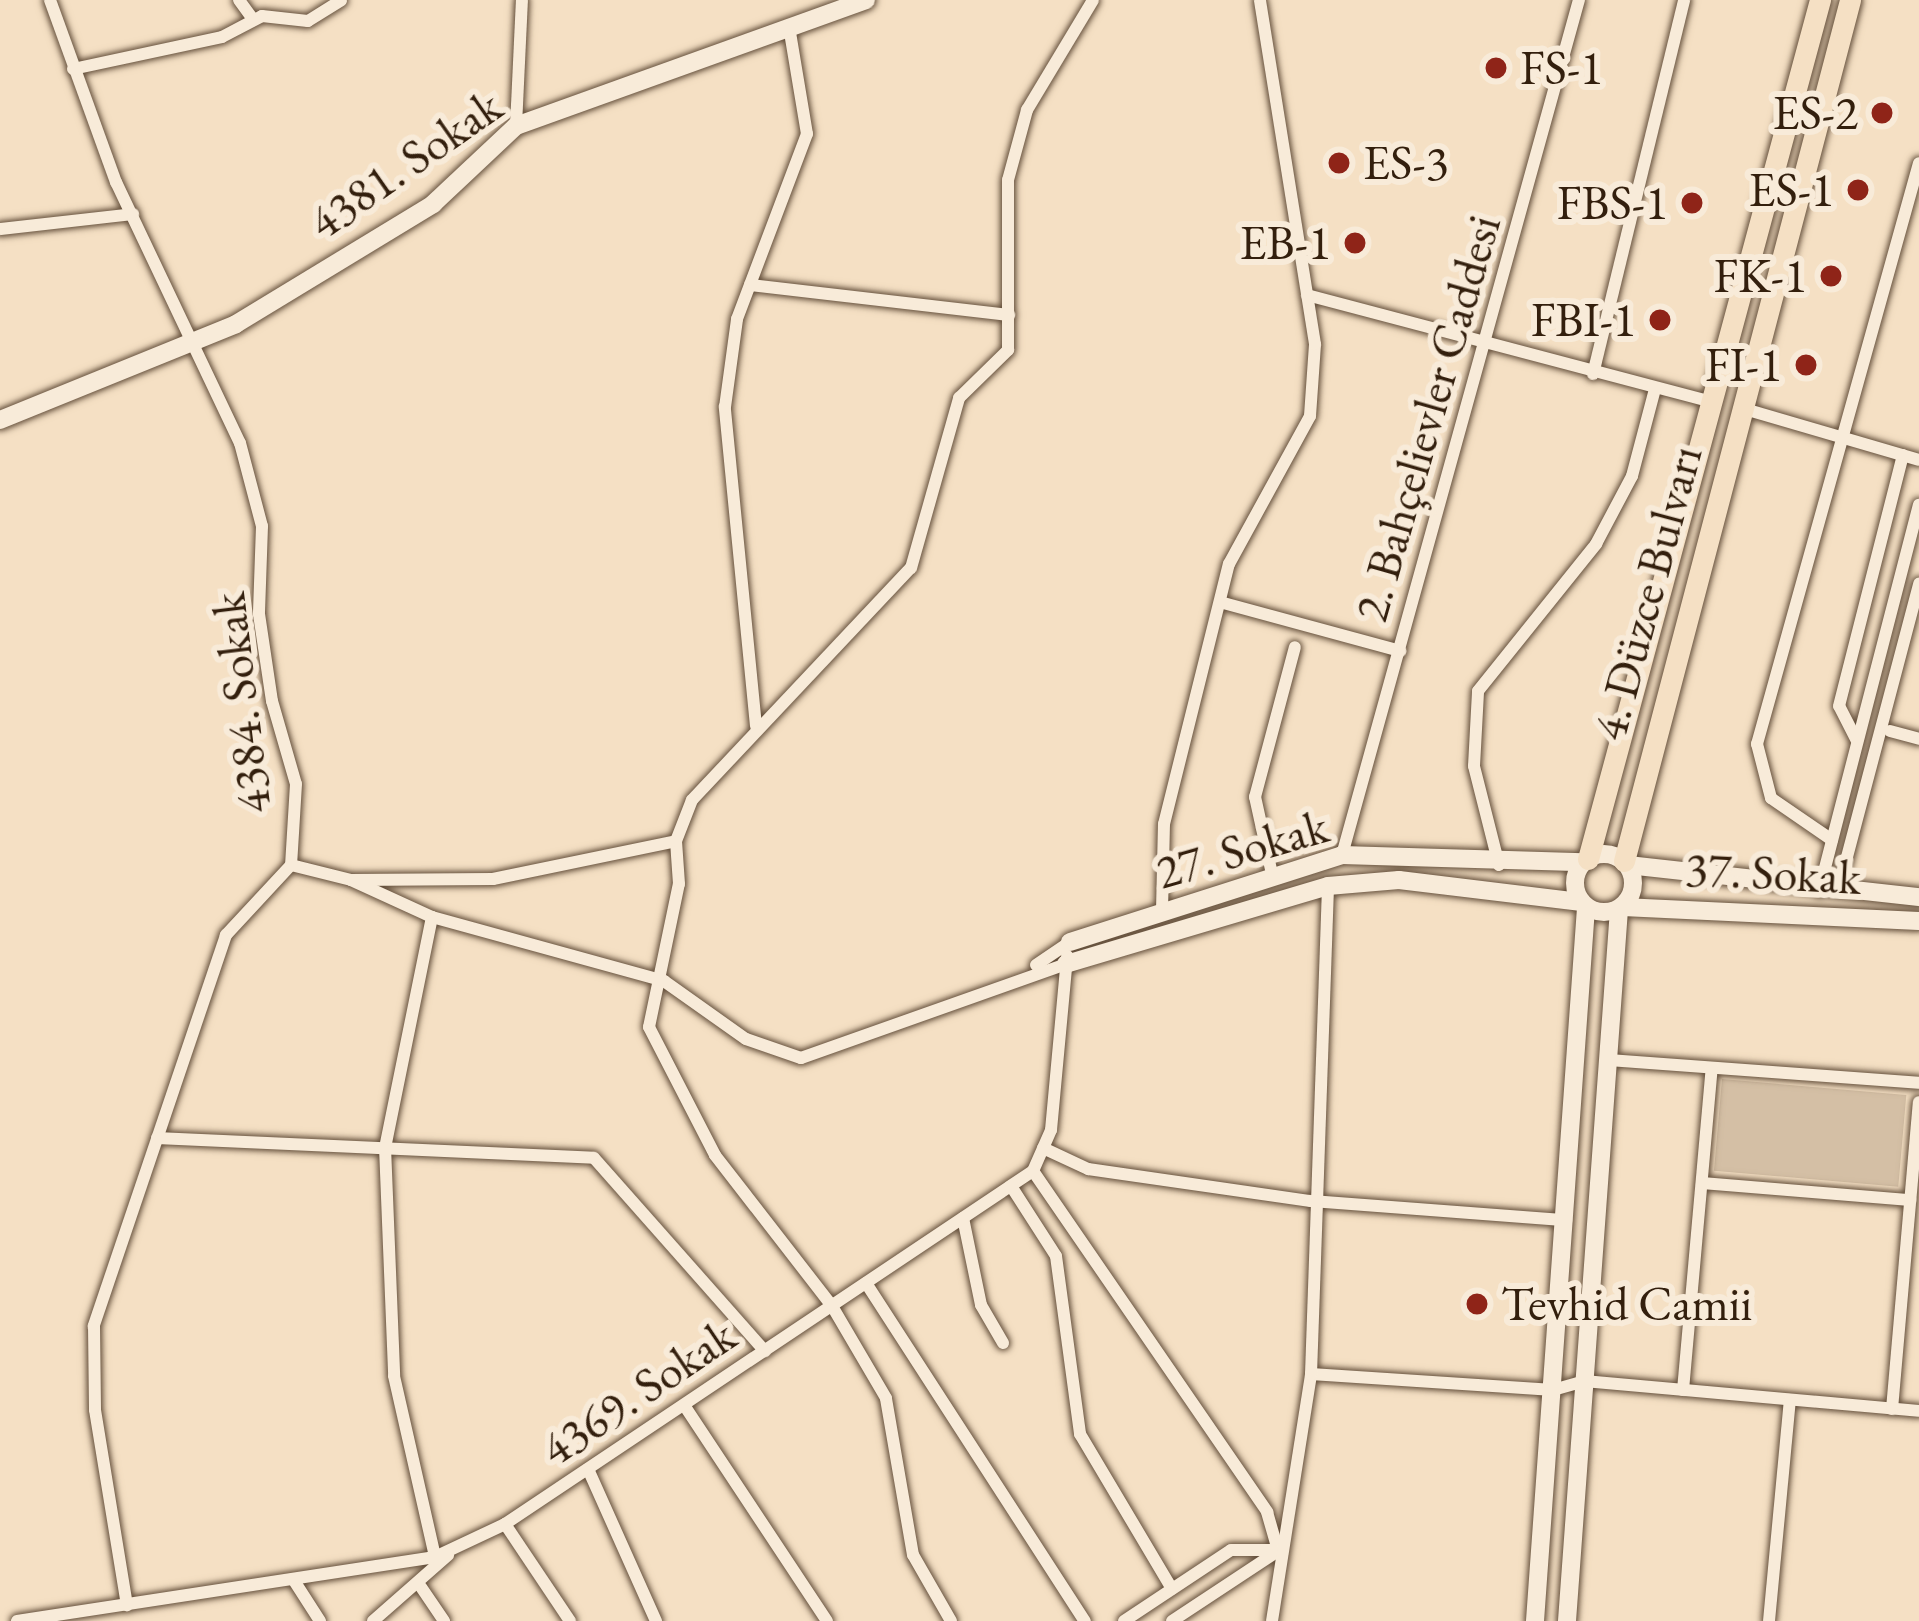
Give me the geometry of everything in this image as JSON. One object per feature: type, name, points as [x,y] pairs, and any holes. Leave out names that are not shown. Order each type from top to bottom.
[{"type":"main road","name":"4381. Sokak","points":[[0,420],[199,342],[434,204],[516,126],[789,27],[816,6],[866,0]]},
{"type":"main road","name":"4. Düzce Bulvarı","points":[[1586,861],[1820,0]]},
{"type":"main road","name":"4. Düzce Bulvarı","points":[[1626,863],[1740,408],[1850,0]]},
{"type":"main road","name":"27. Sokak","points":[[1070,942],[1342,855],[1499,866],[1626,863],[1728,883],[1914,897]]},
{"type":"main road","points":[[1535,1621],[1566,1220],[1586,861]]},
{"type":"main road","points":[[1567,1621],[1626,863]]},
{"type":"main road","name":"37. Sokak","points":[[1066,964],[1328,886],[1399,880],[1621,908],[1726,908],[1913,920]]},
{"type":"main road","points":[[1726,908],[1728,883]]},
{"type":"main road","points":[[1913,920],[1914,897]]},
{"type":"street","name":"4384. Sokak","points":[[50,0],[133,214],[199,342],[262,526],[259,614],[296,784],[291,865],[226,935],[94,1326],[94,1410],[127,1605]]},
{"type":"street","points":[[239,0],[252,19]]},
{"type":"street","points":[[73,69],[222,37],[252,19],[308,21],[341,0]]},
{"type":"street","points":[[516,126],[522,0]]},
{"type":"street","points":[[951,1621],[914,1555],[886,1398],[832,1306],[715,1155],[649,1028],[664,982],[676,841],[692,800],[756,726],[911,568],[945,431],[959,398],[1008,350],[1012,163],[1027,110],[1093,0]]},
{"type":"street","points":[[1162,911],[1164,824],[1220,602],[1310,416],[1307,295],[1260,0]]},
{"type":"street","name":"2. Bahçelievler Caddesi","points":[[1342,855],[1579,0]]},
{"type":"street","points":[[1593,374],[1684,0]]},
{"type":"street","points":[[756,726],[725,407],[749,285],[807,134],[789,27]]},
{"type":"street","points":[[1832,840],[1771,799],[1757,744],[1838,436],[1919,163]]},
{"type":"street","points":[[0,229],[133,214]]},
{"type":"street","points":[[749,285],[1010,315]]},
{"type":"street","points":[[1307,295],[1486,348],[1711,402]]},
{"type":"street","points":[[1499,866],[1474,766],[1478,691],[1596,544],[1632,476],[1655,389]]},
{"type":"street","points":[[1740,408],[1919,460]]},
{"type":"street","points":[[1857,742],[1839,706],[1903,455]]},
{"type":"street","points":[[1828,891],[1832,840],[1919,505]]},
{"type":"street","points":[[1828,891],[1919,584]]},
{"type":"street","points":[[1220,602],[1400,651]]},
{"type":"street","points":[[1885,635],[1919,649]]},
{"type":"street","points":[[1272,874],[1255,797],[1294,647]]},
{"type":"street","points":[[1890,731],[1919,739]]},
{"type":"street","points":[[350,880],[493,879],[676,841]]},
{"type":"street","points":[[291,865],[350,880],[431,917],[664,982],[746,1039],[801,1058],[905,1026],[1030,968],[1070,942]]},
{"type":"street","points":[[1271,1621],[1311,1374],[1310,1202],[1328,886]]},
{"type":"street","points":[[431,917],[385,1147],[394,1376],[435,1557]]},
{"type":"street","points":[[1070,942],[1043,1148],[1034,1171],[1267,1512],[1279,1550]]},
{"type":"street","points":[[1030,968],[1066,964]]},
{"type":"street","points":[[1609,1060],[1919,1083]]},
{"type":"street","points":[[1683,1390],[1712,1068]]},
{"type":"street","points":[[1892,1408],[1919,1102]]},
{"type":"street","points":[[157,1138],[594,1158],[765,1351]]},
{"type":"street","points":[[1043,1148],[1088,1169],[1310,1202],[1566,1220]]},
{"type":"street","name":"4369. Sokak","points":[[17,1621],[435,1557],[506,1524],[1034,1171]]},
{"type":"street","points":[[1702,1183],[1910,1200]]},
{"type":"street","points":[[1011,1186],[1056,1256],[1080,1434],[1172,1589]]},
{"type":"street","points":[[963,1218],[981,1305],[1003,1343]]},
{"type":"street","points":[[866,1283],[1085,1621]]},
{"type":"street","points":[[1311,1374],[1553,1390],[1584,1381],[1919,1411]]},
{"type":"street","points":[[1769,1621],[1790,1400]]},
{"type":"street","points":[[684,1405],[827,1621]]},
{"type":"street","points":[[588,1469],[656,1621]]},
{"type":"street","points":[[506,1524],[570,1621]]},
{"type":"street","points":[[373,1621],[422,1588],[453,1549]]},
{"type":"street","points":[[1124,1621],[1231,1550],[1279,1550]]},
{"type":"street","points":[[1172,1621],[1279,1550]]},
{"type":"street","points":[[292,1579],[320,1621]]},
{"type":"street","points":[[422,1588],[444,1621]]},
{"type":"shaded area","points":[[1722,1079],[1906,1095],[1898,1187],[1714,1171]]},
{"type":"place","name":"FS-1","points":[[1496,68]]},
{"type":"place","name":"ES-2","points":[[1882,113]]},
{"type":"place","name":"ES-3","points":[[1339,163]]},
{"type":"place","name":"ES-1","points":[[1858,190]]},
{"type":"place","name":"FBS-1","points":[[1692,203]]},
{"type":"place","name":"EB-1","points":[[1355,243]]},
{"type":"place","name":"FK-1","points":[[1831,276]]},
{"type":"place","name":"FBI-1","points":[[1660,320]]},
{"type":"place","name":"FI-1","points":[[1806,365]]},
{"type":"place","name":"Tevhid Camii","points":[[1477,1304]]}]
